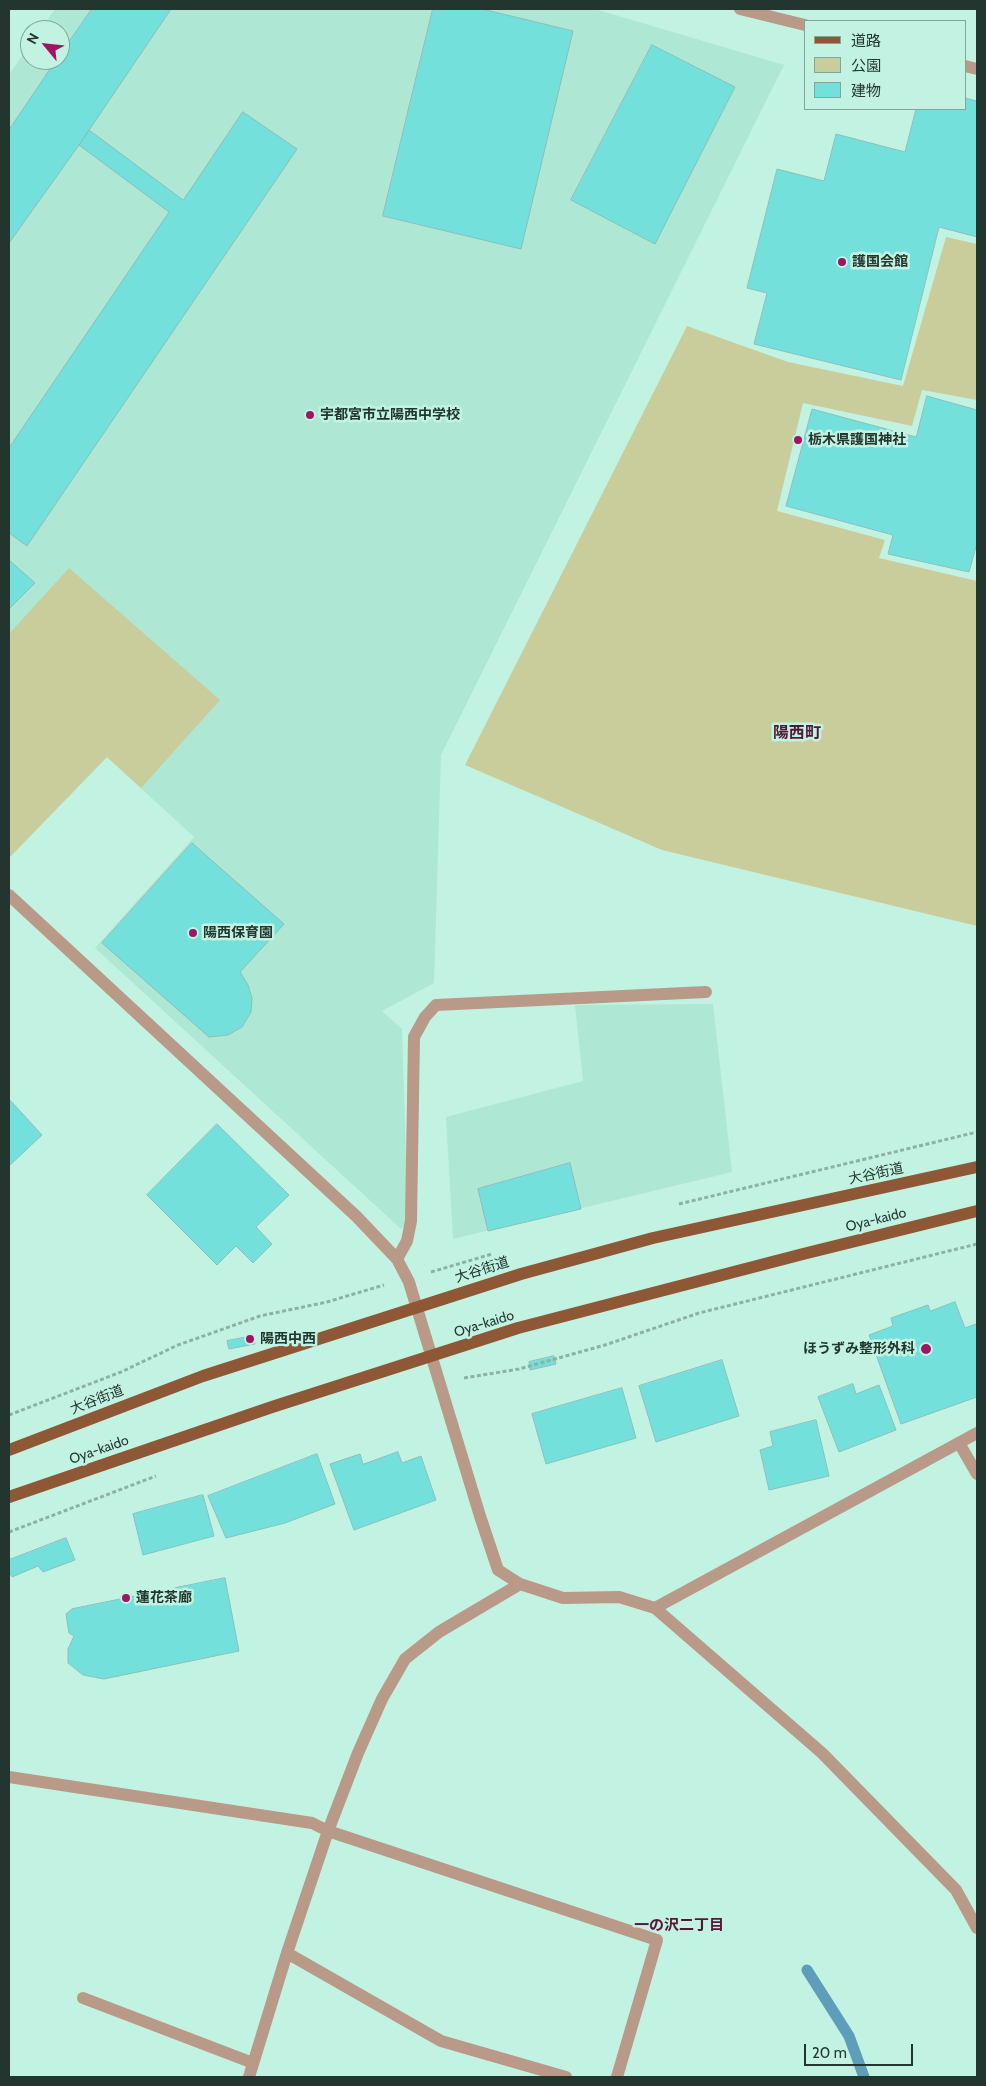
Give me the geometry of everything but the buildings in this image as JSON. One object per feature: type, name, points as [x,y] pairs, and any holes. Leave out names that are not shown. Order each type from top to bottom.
[{"type":"main road","name":"大谷街道","points":[[9,1450],[203,1376],[416,1306],[521,1274],[653,1238],[977,1167]]},
{"type":"main road","name":"Oya-kaido","points":[[9,1497],[272,1407],[518,1328],[602,1305],[977,1211]]},
{"type":"street","points":[[740,9],[804,25]]},
{"type":"street","points":[[9,895],[356,1216],[397,1259],[409,1282],[498,1570],[520,1584],[563,1598],[620,1597],[655,1608],[822,1753],[956,1890],[977,1928]]},
{"type":"street","points":[[397,1259],[408,1241],[410,1221],[414,1037],[425,1017],[436,1006],[706,992]]},
{"type":"street","points":[[655,1608],[977,1433]]},
{"type":"street","points":[[959,1443],[977,1474]]},
{"type":"street","points":[[249,2077],[287,1952],[328,1831],[358,1753],[382,1699],[405,1659],[439,1632],[520,1584]]},
{"type":"street","points":[[9,1777],[312,1823],[328,1831],[657,1940],[617,2077]]},
{"type":"street","points":[[287,1952],[441,2041],[566,2077]]},
{"type":"street","points":[[83,1998],[253,2063]]},
{"type":"path","points":[[519,1369],[605,1345],[699,1313],[977,1244]]},
{"type":"path","points":[[9,1415],[121,1372],[178,1345],[260,1316],[327,1302],[365,1290]]},
{"type":"path","points":[[9,1532],[158,1476]]},
{"type":"shaded area","name":"宇都宮市立陽西中学校","points":[[55,9],[595,9],[784,65],[441,755],[434,983],[382,1011],[402,1029],[408,1222],[401,1229],[95,948],[194,837],[107,757],[9,858],[9,75],[20,59],[20,70],[70,70],[70,20],[47,20]]},
{"type":"shaded area","points":[[713,1004],[732,1172],[453,1239],[446,1117],[583,1081],[575,1005]]},
{"type":"green space","name":"栃木県護国神社","points":[[946,237],[977,244],[977,400],[922,390],[912,426],[803,403],[777,511],[885,540],[879,558],[977,581],[977,926],[662,850],[465,765],[687,326],[788,362],[903,386]]},
{"type":"green space","points":[[69,568],[220,700],[141,788],[107,757],[9,858],[9,634]]},
{"type":"waterway","points":[[807,1970],[849,2036],[864,2077]]},
{"type":"place","name":"護国会館","points":[[842,262]]},
{"type":"place","name":"宇都宮市立陽西中学校","points":[[310,415]]},
{"type":"place","name":"栃木県護国神社","points":[[798,440]]},
{"type":"place","name":"陽西保育園","points":[[193,933]]},
{"type":"place","name":"陽西中西","points":[[250,1339]]},
{"type":"place","name":"ほうずみ整形外科","points":[[926,1349]]},
{"type":"place","name":"蓮花茶廊","points":[[126,1598]]},
{"type":"district","name":"陽西町","points":[[797,733]]},
{"type":"district","name":"一の沢二丁目","points":[[679,1926]]}]
